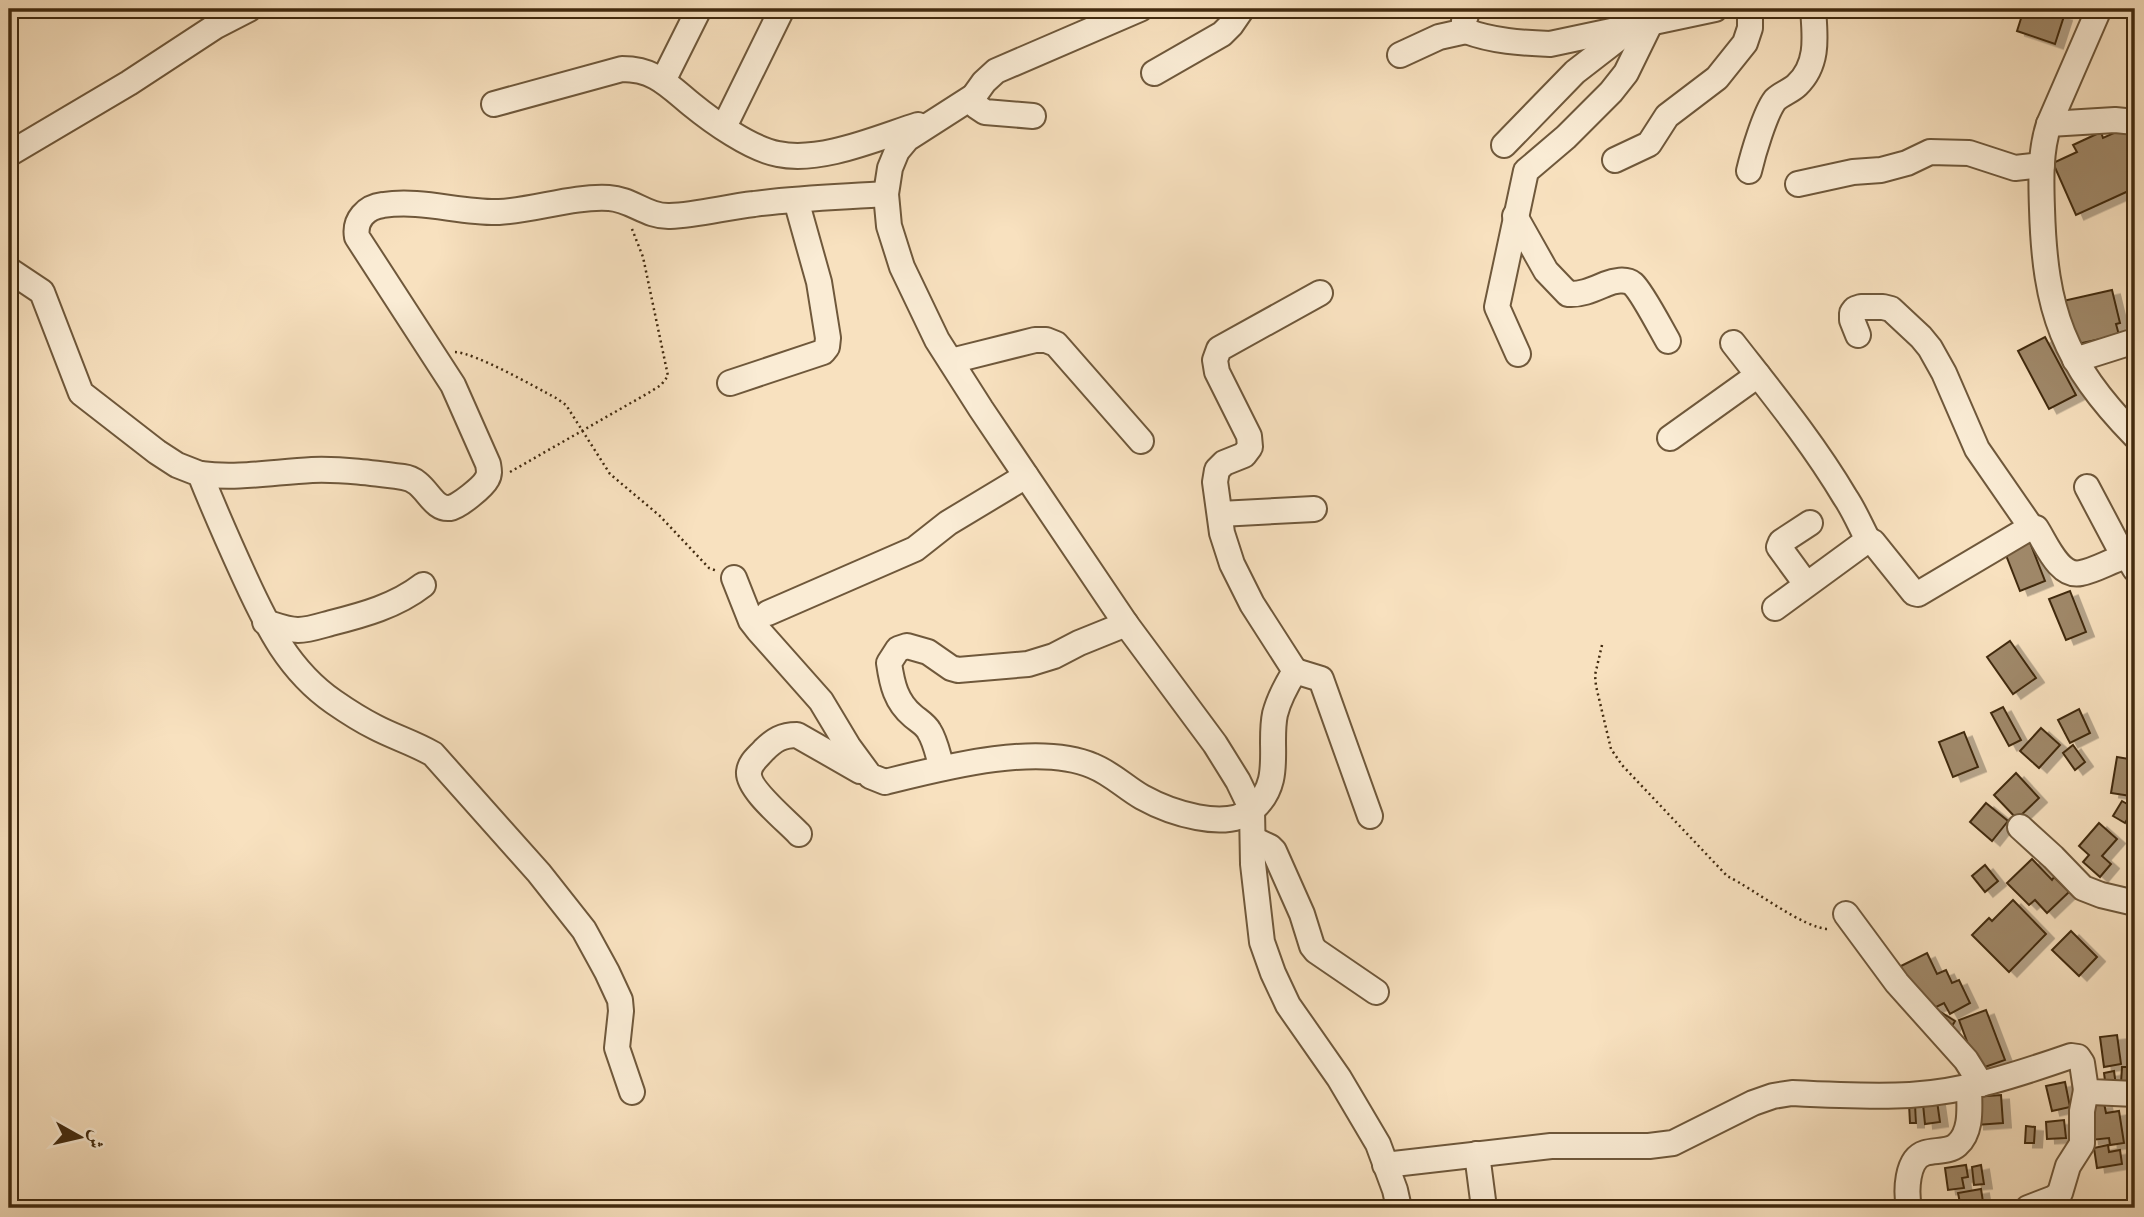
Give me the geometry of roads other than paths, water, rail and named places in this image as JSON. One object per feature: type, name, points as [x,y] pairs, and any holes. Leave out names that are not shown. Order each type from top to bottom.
[{"type":"street","points":[[9,154],[130,83],[216,26],[249,9]]},
{"type":"street","points":[[663,81],[699,9]]},
{"type":"street","points":[[724,127],[782,9]]},
{"type":"street","points":[[1140,9],[996,71],[962,106],[907,139],[897,151],[890,168],[886,194],[889,226],[902,267],[926,318],[951,361],[1126,624],[1215,744],[1238,781],[1252,810],[1253,864],[1262,942],[1273,973],[1288,1005],[1339,1078],[1378,1144],[1399,1208]]},
{"type":"street","points":[[1154,73],[1222,34],[1242,9]]},
{"type":"street","points":[[1400,55],[1439,37],[1467,20],[1477,35],[1550,44],[1715,9]]},
{"type":"street","points":[[1615,160],[1649,144],[1667,117],[1717,78],[1745,43],[1750,28],[1750,9]]},
{"type":"street","points":[[1749,171],[1757,141],[1775,101],[1806,77],[1811,66],[1815,41],[1813,9]]},
{"type":"street","points":[[2099,9],[2043,142],[2043,241],[2048,290],[2058,324],[2075,360],[2094,390],[2135,436]]},
{"type":"street","points":[[1504,145],[1575,72],[1641,26]]},
{"type":"street","points":[[1518,354],[1497,307],[1526,171],[1566,137],[1611,92],[1626,73],[1641,26]]},
{"type":"street","points":[[494,104],[622,69],[640,69],[663,81],[695,107],[747,142],[777,154],[806,156],[852,146],[935,120]]},
{"type":"street","points":[[974,96],[976,106],[985,112],[1034,117]]},
{"type":"street","points":[[2049,124],[2115,120],[2135,122]]},
{"type":"street","points":[[9,165],[31,141]]},
{"type":"street","points":[[1798,184],[1853,172],[1881,170],[1907,163],[1930,152],[1969,153],[2015,168],[2042,165]]},
{"type":"street","points":[[9,270],[42,292],[81,393],[177,465],[200,474],[235,477],[312,470],[372,472],[409,478],[421,483],[434,502],[446,509],[456,507],[484,485],[489,476],[488,464],[453,385],[357,237],[355,228],[367,211],[381,205],[407,204],[503,212],[569,200],[608,198],[622,200],[654,215],[670,216],[755,204],[886,194]]},
{"type":"street","points":[[730,383],[823,352],[827,347],[828,338],[818,282],[796,200]]},
{"type":"street","points":[[1515,216],[1546,271],[1568,294],[1581,293],[1613,281],[1628,281],[1639,292],[1668,341]]},
{"type":"street","points":[[1320,293],[1219,349],[1215,360],[1217,372],[1249,436],[1250,447],[1244,455],[1224,463],[1217,470],[1215,482],[1222,533],[1232,564],[1252,604],[1295,671],[1321,679],[1370,816]]},
{"type":"street","points":[[1858,335],[1852,313],[1861,307],[1891,309],[1912,327],[1930,348],[1944,373],[1977,449],[2031,527],[2036,528],[2063,569],[2071,574],[2130,563],[2087,487]]},
{"type":"street","points":[[951,361],[1035,341],[1046,340],[1056,344],[1141,441]]},
{"type":"street","points":[[2075,360],[2135,341]]},
{"type":"street","points":[[1733,344],[1790,416],[1839,487],[1868,540],[1873,542],[1914,593],[1918,594],[2031,527]]},
{"type":"street","points":[[1670,438],[1758,375]]},
{"type":"street","points":[[200,474],[265,622],[295,669],[334,702],[376,727],[415,743],[433,754],[584,930],[620,1000],[617,1048],[632,1092]]},
{"type":"street","points":[[768,613],[915,549],[948,523],[1026,476]]},
{"type":"street","points":[[1220,514],[1314,509]]},
{"type":"street","points":[[1806,584],[1779,547],[1781,542],[1810,523]]},
{"type":"street","points":[[1775,608],[1868,540]]},
{"type":"street","points":[[734,578],[751,621],[821,701],[870,776]]},
{"type":"street","points":[[265,622],[298,630],[313,628],[385,606],[409,596],[423,585]]},
{"type":"street","points":[[942,768],[931,733],[897,698],[891,683],[888,663],[898,649],[907,646],[919,648],[958,670],[993,668],[1042,661],[1126,624]]},
{"type":"street","points":[[799,834],[753,787],[748,774],[751,763],[773,741],[786,735],[797,735],[885,782],[942,768],[1041,755],[1054,756],[1095,766],[1144,798],[1200,818],[1217,821],[1228,819],[1252,810],[1269,785],[1274,765],[1275,716],[1283,692],[1295,671]]},
{"type":"street","points":[[2020,827],[2083,888],[2135,903]]},
{"type":"street","points":[[1253,839],[1274,851],[1316,951],[1376,992]]},
{"type":"street","points":[[1851,922],[1916,1007],[1966,1060],[1975,1085],[1962,1138],[1951,1148],[1924,1153],[1913,1161],[1910,1170],[1909,1208]]},
{"type":"street","points":[[1385,1165],[1551,1146],[1649,1146],[1673,1143],[1753,1103],[1773,1096],[1792,1093],[1912,1095],[1975,1085],[2071,1056],[2078,1057],[2082,1063],[2086,1090],[2082,1111],[2082,1144],[2068,1166],[2061,1201],[2054,1198],[2028,1208]]},
{"type":"street","points":[[2086,1090],[2135,1094]]},
{"type":"street","points":[[1477,1154],[1484,1208]]}]
